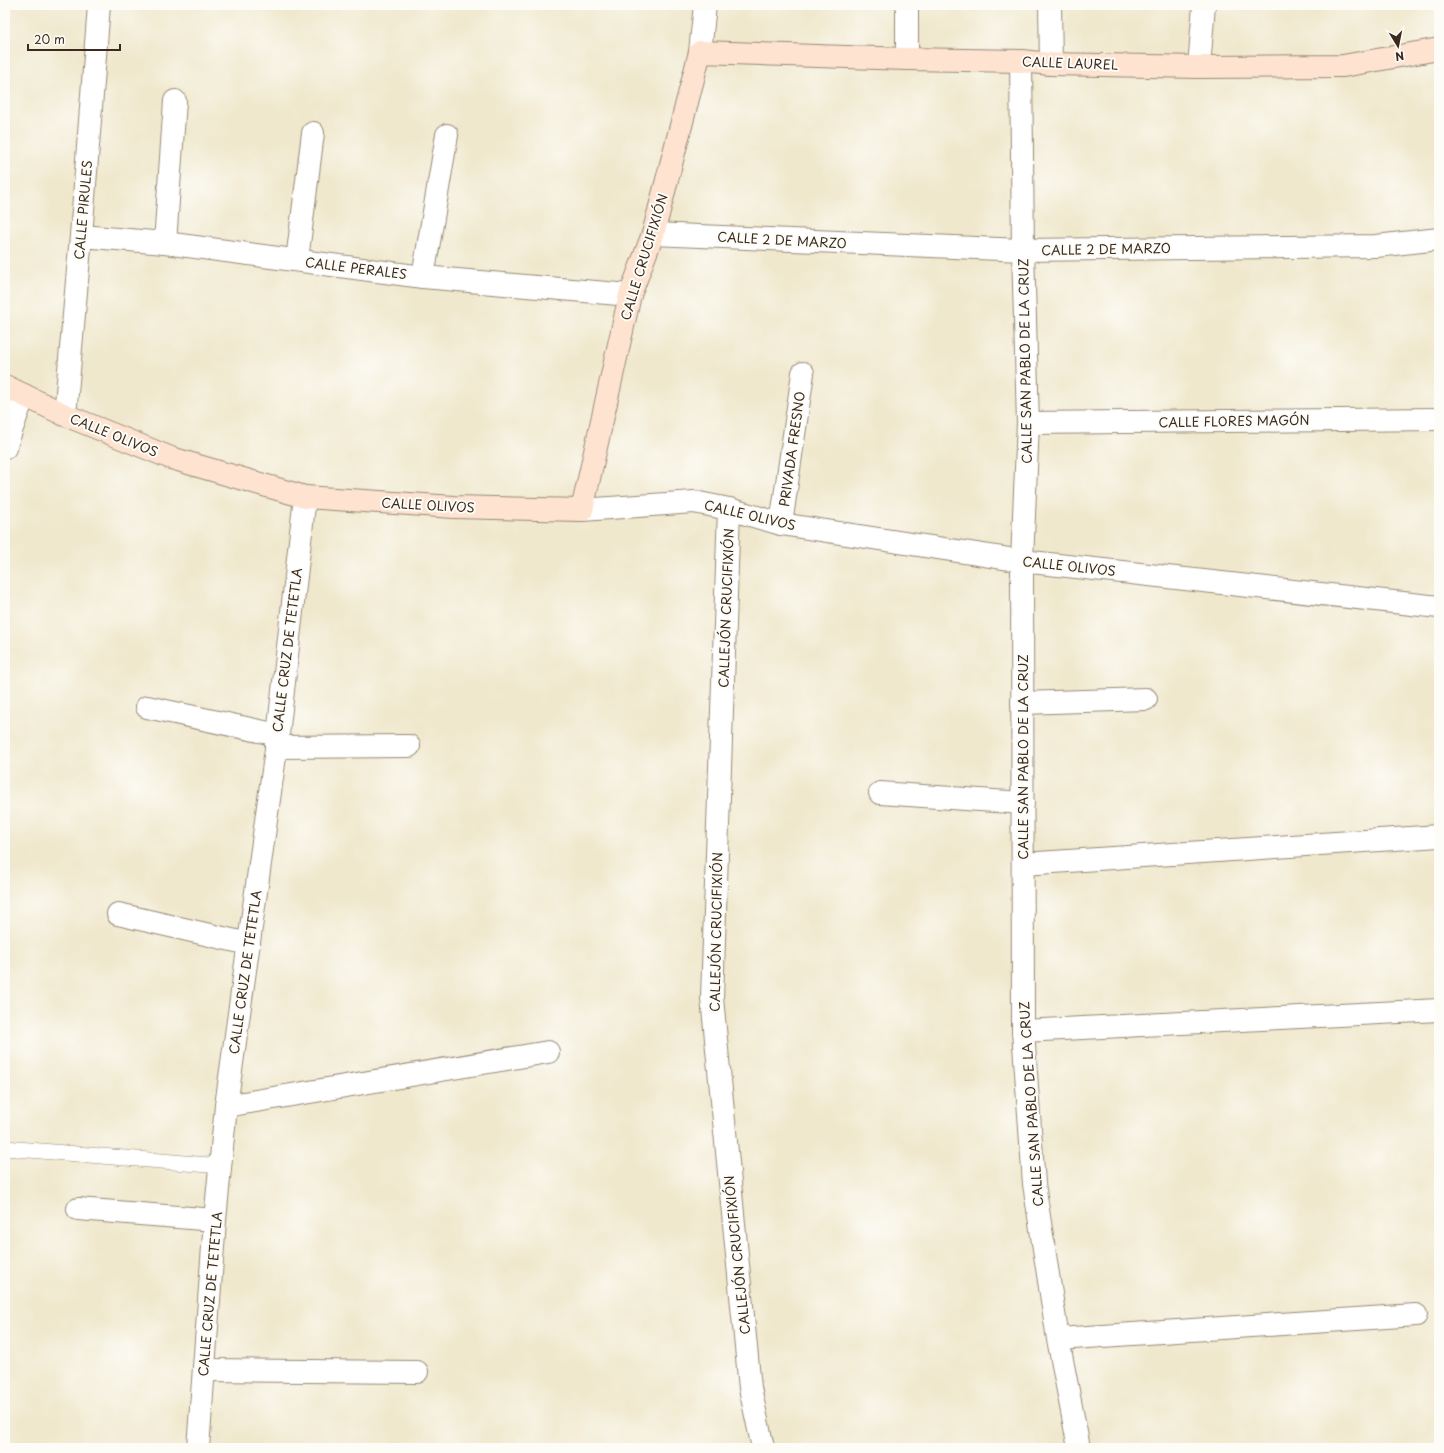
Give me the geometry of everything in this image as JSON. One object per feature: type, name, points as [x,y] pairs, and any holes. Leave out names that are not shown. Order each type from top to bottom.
[{"type":"street","name":"CALLE PIRULES","points":[[65,415],[99,5]]},
{"type":"street","name":"CALLE CRUCIFIXIÓN","points":[[582,510],[630,295],[653,234],[700,52],[704,5]]},
{"type":"street","points":[[907,5],[907,59]]},
{"type":"street","points":[[1050,5],[1050,64]]},
{"type":"street","points":[[1200,67],[1204,5]]},
{"type":"street","name":"CALLE LAUREL","points":[[700,52],[1021,61],[1050,64],[1200,67],[1344,66],[1439,49]]},
{"type":"street","name":"CALLE SAN PABLO DE LA CRUZ","points":[[1021,61],[1023,250],[1028,423],[1022,561],[1023,1031],[1034,1184],[1058,1338],[1079,1448]]},
{"type":"street","points":[[165,243],[175,101]]},
{"type":"street","points":[[297,260],[313,133]]},
{"type":"street","points":[[423,277],[448,136]]},
{"type":"street","name":"CALLE 2 DE MARZO","points":[[653,234],[1023,250],[1376,246],[1439,239]]},
{"type":"street","name":"CALLE PERALES","points":[[81,236],[165,243],[423,277],[630,295]]},
{"type":"street","name":"PRIVADA FRESNO","points":[[781,524],[803,373]]},
{"type":"street","points":[[5,448],[14,390]]},
{"type":"street","name":"CALLE OLIVOS","points":[[14,390],[65,415],[171,458],[305,497],[454,508],[582,510],[694,502],[729,509],[781,524],[1022,561],[1439,607]]},
{"type":"street","name":"CALLE FLORES MAGÓN","points":[[1028,423],[1439,418]]},
{"type":"street","name":"CALLE CRUZ DE TETETLA","points":[[198,1448],[215,1220],[226,1106],[277,741],[305,497]]},
{"type":"street","name":"CALLEJÓN CRUCIFIXIÓN","points":[[729,509],[712,998],[750,1388],[763,1448]]},
{"type":"street","points":[[1022,703],[1146,699]]},
{"type":"street","points":[[147,707],[277,741],[409,746]]},
{"type":"street","points":[[880,793],[1023,803]]},
{"type":"street","points":[[1023,864],[1439,836]]},
{"type":"street","points":[[118,914],[249,944]]},
{"type":"street","points":[[1023,1031],[1439,1010]]},
{"type":"street","points":[[226,1106],[548,1052]]},
{"type":"street","points":[[78,1209],[215,1220]]},
{"type":"street","points":[[1058,1338],[1416,1315]]},
{"type":"street","points":[[204,1370],[417,1372]]},
{"type":"lane","points":[[5,1148],[221,1166]]}]
